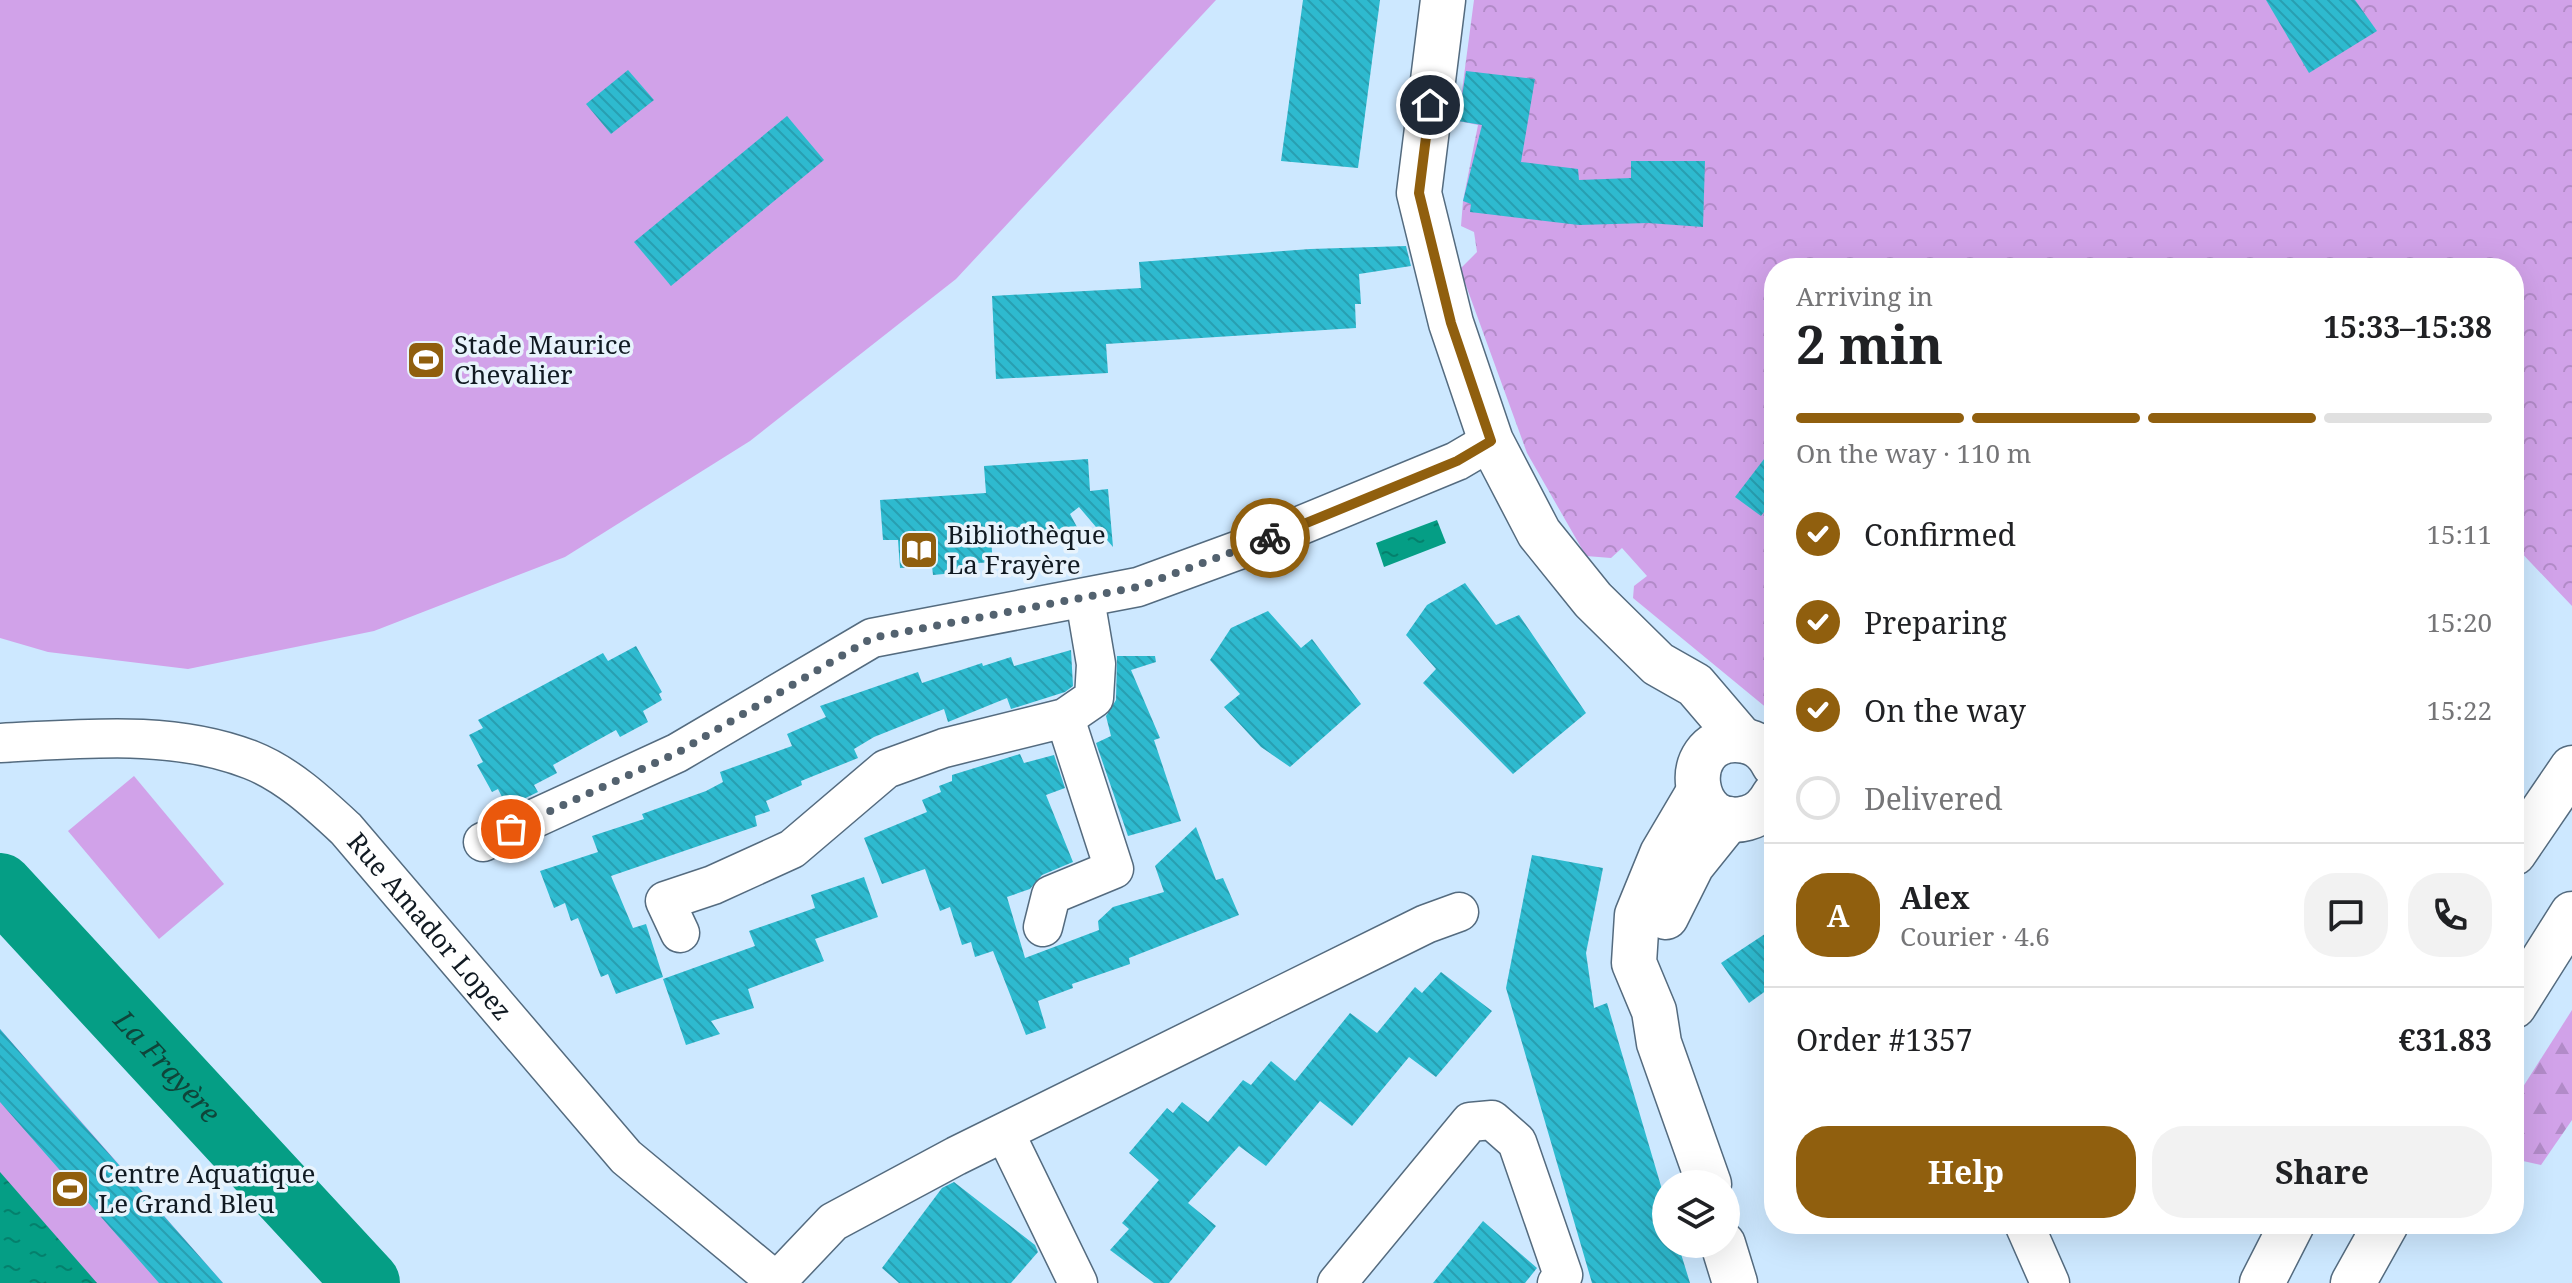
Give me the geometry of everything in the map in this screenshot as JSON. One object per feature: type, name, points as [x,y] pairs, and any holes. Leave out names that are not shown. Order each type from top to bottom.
[{"type":"main road","points":[[1443,0],[1419,193],[1451,323],[1491,441],[1539,533],[1593,600],[1658,664],[1695,685],[1745,786],[1662,854],[1637,915],[1634,963],[1654,1011],[1659,1043],[1704,1170]]},
{"type":"main road","points":[[2524,838],[2572,768]]},
{"type":"main road","points":[[2524,990],[2572,914]]},
{"type":"main road","points":[[2262,1283],[2287,1234]]},
{"type":"main road","points":[[2353,1283],[2380,1234]]},
{"type":"main road","points":[[1727,1258],[1735,1283]]},
{"type":"street","points":[[483,842],[677,753],[872,638],[1138,587],[1258,543],[1457,461],[1491,441]]},
{"type":"street","points":[[680,933],[665,901],[713,885],[792,849],[886,769],[944,748],[1065,718],[1094,698],[1096,664],[1085,599]]},
{"type":"street","points":[[1043,927],[1051,895],[1114,869],[1065,718]]},
{"type":"street","name":"Rue Amador Lopez","points":[[0,743],[105,738],[190,742],[253,761],[306,793],[346,829],[626,1157],[777,1282]]},
{"type":"street","points":[[777,1282],[833,1222],[1426,924],[1459,912]]},
{"type":"street","points":[[1337,1283],[1470,1122],[1492,1120],[1517,1142],[1563,1275],[1557,1283]]},
{"type":"street","points":[[1005,1133],[1078,1283]]},
{"type":"street","points":[[2028,1234],[2050,1283]]},
{"type":"green space","name":"Stade Maurice Chevalier","points":[[0,0],[1216,0],[956,279],[750,441],[565,557],[374,631],[188,669],[48,652],[0,638]]},
{"type":"green space","points":[[1474,0],[2572,0],[2572,606],[2524,556],[2524,258],[1764,258],[1764,706],[1633,598],[1634,586],[1647,576],[1622,548],[1611,558],[1586,556],[1527,453],[1460,269],[1477,252],[1474,232],[1461,226],[1478,125],[1458,121]]},
{"type":"green space","points":[[134,776],[224,884],[159,939],[68,831]]},
{"type":"green space","points":[[2572,1010],[2572,1120],[2541,1165],[2524,1161],[2524,1085]]},
{"type":"green space","name":"Centre Aquatique Le Grand Bleu","points":[[0,1029],[223,1283],[0,1283]]},
{"type":"water","points":[[1437,520],[1446,543],[1384,567],[1376,543]]},
{"type":"water","points":[[0,1172],[97,1283],[0,1283]]},
{"type":"building","points":[[1303,0],[1380,0],[1358,168],[1281,161]]},
{"type":"building","points":[[2266,0],[2355,0],[2377,31],[2309,73]]},
{"type":"building","points":[[628,70],[654,100],[611,134],[586,104]]},
{"type":"building","points":[[1466,71],[1535,79],[1521,162],[1578,169],[1579,180],[1631,178],[1631,161],[1705,161],[1703,227],[1648,223],[1579,225],[1470,212],[1471,204],[1463,201],[1482,125],[1458,121]]},
{"type":"building","points":[[787,116],[824,160],[671,286],[634,242]]},
{"type":"building","points":[[1406,246],[1411,266],[1359,274],[1361,304],[1355,304],[1356,328],[1106,344],[1108,373],[996,379],[992,296],[1141,288],[1139,262],[1310,249]]},
{"type":"building","points":[[1088,459],[1090,491],[1108,489],[1113,547],[1079,507],[1070,514],[1077,527],[1062,528],[1061,537],[991,541],[993,562],[964,564],[965,572],[933,575],[932,566],[900,568],[898,540],[883,540],[880,500],[986,493],[984,466]]},
{"type":"building","points":[[1764,459],[1764,512],[1761,516],[1735,497]]},
{"type":"building","points":[[1465,583],[1496,625],[1519,615],[1586,713],[1513,774],[1423,683],[1436,669],[1406,635],[1427,605]]},
{"type":"building","points":[[1268,611],[1301,648],[1312,639],[1361,704],[1290,767],[1261,747],[1224,707],[1240,694],[1210,660],[1231,628]]},
{"type":"building","points":[[636,646],[662,692],[659,694],[662,700],[643,711],[648,722],[620,737],[616,730],[553,765],[557,773],[534,785],[538,792],[507,807],[498,789],[492,792],[477,765],[483,762],[469,735],[483,728],[478,720],[603,653],[608,661]]},
{"type":"building","points":[[1071,650],[1073,686],[1065,692],[1011,709],[1007,698],[948,722],[944,709],[874,737],[854,749],[858,758],[801,781],[802,785],[766,801],[770,811],[755,816],[757,826],[611,876],[633,928],[646,924],[663,977],[616,994],[608,974],[601,977],[578,918],[571,921],[565,903],[554,908],[540,871],[598,852],[592,836],[644,819],[642,814],[706,791],[723,782],[720,772],[792,746],[787,734],[826,717],[820,706],[918,672],[922,683],[982,663],[983,666],[1011,657],[1014,666]]},
{"type":"building","points":[[1117,656],[1155,656],[1156,662],[1131,670],[1160,738],[1154,740],[1181,821],[1128,836],[1096,743],[1111,736],[1106,716],[1116,700]]},
{"type":"building","points":[[1020,754],[1024,763],[1054,755],[1065,788],[1046,795],[1073,862],[1042,875],[1030,889],[1007,897],[1025,958],[1099,930],[1098,921],[1113,907],[1164,892],[1155,866],[1196,827],[1216,880],[1223,878],[1239,915],[1129,958],[1130,964],[1072,984],[1073,988],[1038,1001],[1046,1028],[1026,1035],[993,951],[975,957],[971,942],[962,945],[950,907],[940,911],[925,869],[882,884],[864,838],[927,812],[922,800],[941,792],[939,786],[952,781],[952,775]]},
{"type":"building","points":[[1532,855],[1603,868],[1586,953],[1594,1008],[1607,1003],[1656,1170],[1652,1170],[1652,1258],[1682,1258],[1690,1283],[1592,1283],[1506,988]]},
{"type":"building","points":[[864,877],[878,917],[815,939],[824,961],[748,989],[754,1008],[711,1021],[720,1034],[686,1045],[663,979],[755,946],[749,931],[815,908],[811,895]]},
{"type":"building","points":[[1764,935],[1764,992],[1749,1003],[1721,963]]},
{"type":"building","points":[[1441,972],[1492,1011],[1436,1077],[1409,1057],[1352,1126],[1320,1101],[1266,1166],[1239,1146],[1188,1203],[1216,1226],[1169,1283],[1154,1283],[1110,1250],[1129,1229],[1122,1223],[1159,1180],[1129,1153],[1167,1108],[1173,1113],[1182,1102],[1208,1122],[1243,1080],[1251,1085],[1271,1061],[1295,1081],[1350,1013],[1377,1033],[1415,987],[1422,993]]},
{"type":"building","points":[[0,1029],[223,1283],[159,1283],[0,1102]]},
{"type":"building","points":[[954,1182],[1035,1245],[1038,1252],[1011,1283],[899,1283],[882,1268],[942,1188]]},
{"type":"building","points":[[1483,1221],[1537,1268],[1525,1283],[1433,1283]]},
{"type":"waterway","name":"La Frayère","points":[[0,886],[367,1283]]},
{"type":"way so far","points":[[511,829],[677,753],[872,638],[1138,587],[1270,538]]},
{"type":"place","name":"Stade Maurice Chevalier","points":[[426,360]]},
{"type":"place","name":"Bibliothèque La Frayère","points":[[919,550]]},
{"type":"place","name":"Centre Aquatique Le Grand Bleu","points":[[70,1189]]},
{"type":"route","points":[[1270,538],[1457,461],[1491,441],[1451,323],[1419,193],[1430,105]]}]
